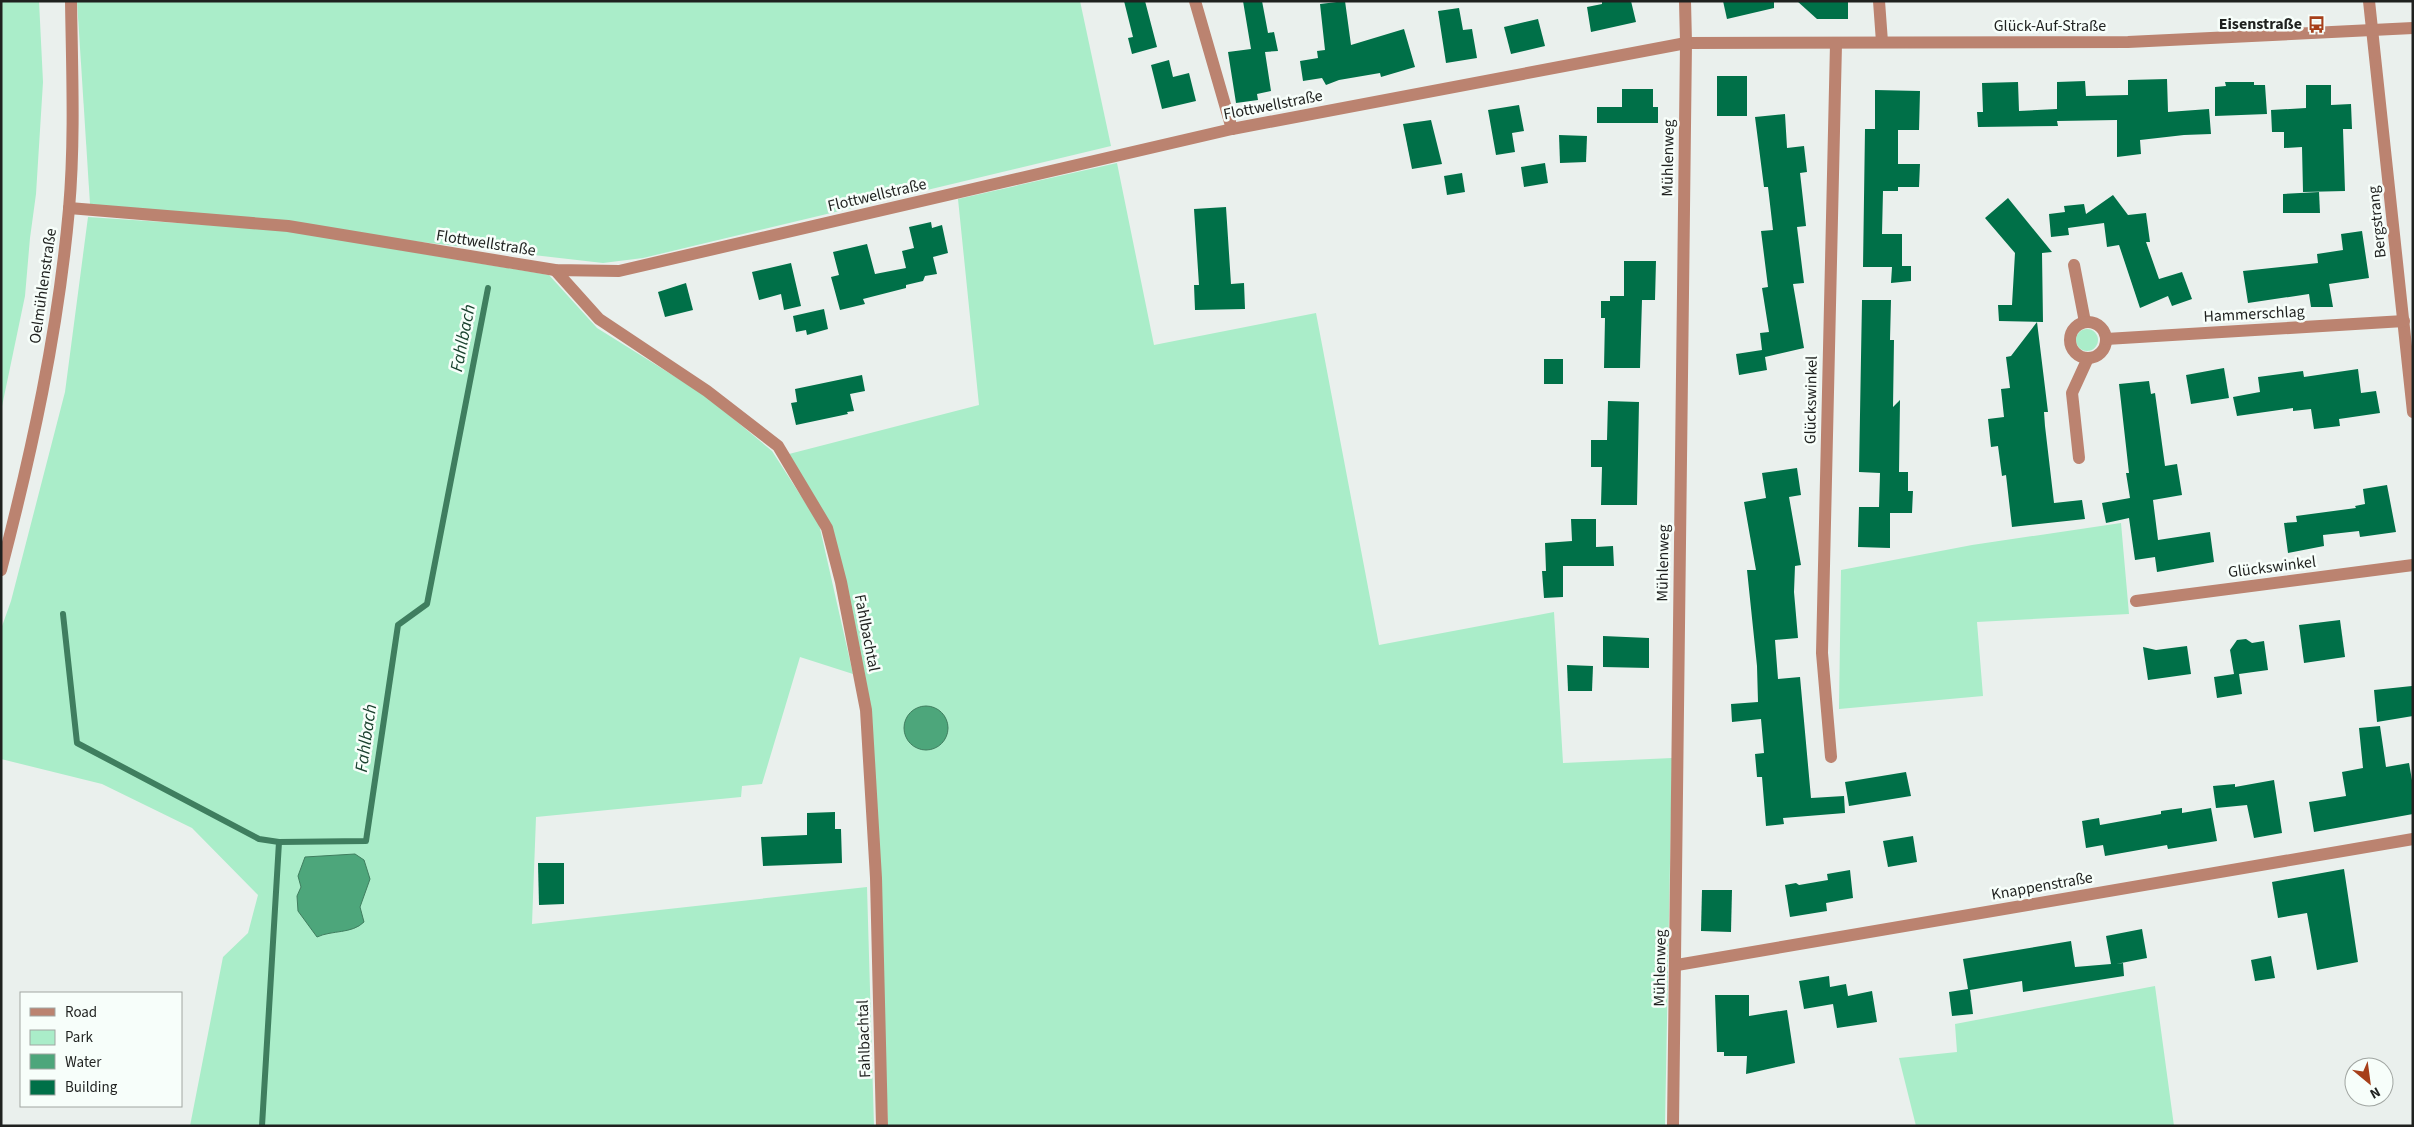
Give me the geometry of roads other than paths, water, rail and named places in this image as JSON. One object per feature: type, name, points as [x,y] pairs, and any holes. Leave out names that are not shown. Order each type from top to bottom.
[{"type":"street","name":"Oelmühlenstraße","points":[[1,570],[22,489],[58,310],[69,208],[72,107],[71,1]]},
{"type":"street","points":[[1195,1],[1232,129]]},
{"type":"street","name":"Mühlenweg","points":[[1673,1126],[1686,43],[1684,1]]},
{"type":"street","points":[[1879,1],[1882,42]]},
{"type":"street","points":[[2369,1],[2374,29]]},
{"type":"street","name":"Glück-Auf-Straße","points":[[1686,43],[2128,42],[2413,28]]},
{"type":"street","name":"Bergstrang","points":[[2374,29],[2413,412]]},
{"type":"street","name":"Flottwellstraße","points":[[69,208],[288,226],[555,270],[619,271],[1232,129],[1686,43]]},
{"type":"street","name":"Glückswinkel","points":[[1831,757],[1822,652],[1836,44]]},
{"type":"street","points":[[2074,265],[2085,322]]},
{"type":"street","name":"Fahlbachtal","points":[[555,270],[599,319],[707,391],[778,446],[827,528],[841,582],[866,710],[876,878],[882,1126]]},
{"type":"street","name":"Hammerschlag","points":[[2106,338],[2404,321]]},
{"type":"street","points":[[2085,322],[2090,322],[2101,328],[2106,338],[2103,350],[2094,358],[2076,355],[2070,345],[2074,328],[2085,322]]},
{"type":"street","points":[[2079,458],[2072,393],[2088,358]]},
{"type":"street","name":"Glückswinkel","points":[[2136,601],[2413,565]]},
{"type":"street","name":"Knappenstraße","points":[[1676,965],[2413,839]]},
{"type":"water","points":[[926,706],[938,710],[944,716],[948,728],[944,740],[938,746],[926,750],[914,746],[908,740],[904,728],[908,716],[914,710]]},
{"type":"water","points":[[355,854],[364,860],[370,879],[360,907],[364,922],[348,930],[317,937],[298,911],[297,896],[301,887],[298,876],[305,857]]},
{"type":"waterway","name":"Fahlbach","points":[[262,1126],[279,842],[366,841],[398,625],[427,604],[488,288]]},
{"type":"waterway","points":[[63,614],[77,743],[259,839],[279,842]]},
{"type":"place","name":"Eisenstraße","points":[[2316,24]]}]
